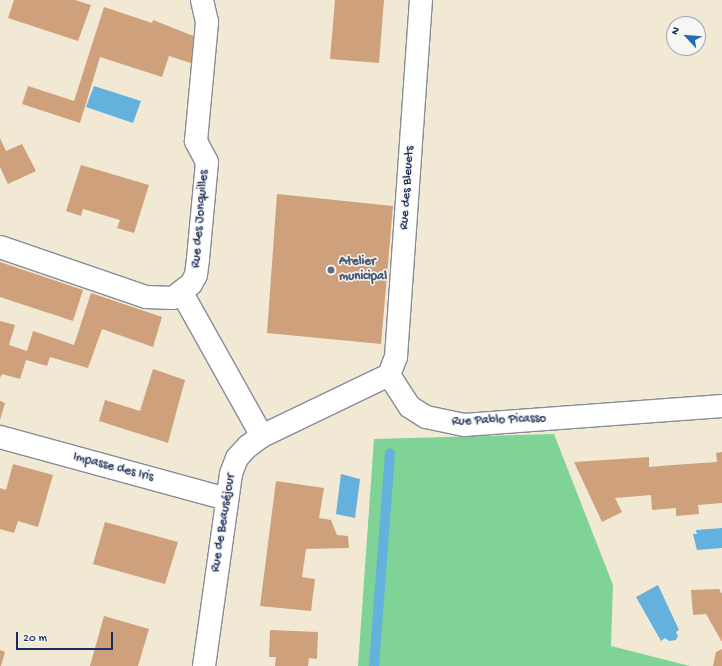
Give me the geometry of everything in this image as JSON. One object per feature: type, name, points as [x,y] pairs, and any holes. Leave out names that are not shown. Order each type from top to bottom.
[{"type":"street","name":"Rue des Jonquilles","points":[[182,293],[196,275],[206,162],[196,141],[207,22],[202,0]]},
{"type":"street","name":"Rue des Bleuets","points":[[389,375],[396,357],[421,0]]},
{"type":"street","points":[[0,247],[146,297],[173,298],[182,293],[262,436],[389,375]]},
{"type":"street","name":"Rue Pablo Picasso","points":[[389,375],[410,407],[426,417],[464,425],[722,406]]},
{"type":"street","name":"Rue de Beauséjour","points":[[204,666],[226,499],[231,474],[238,458],[248,446],[262,436]]},
{"type":"street","name":"Impasse des Iris","points":[[0,437],[226,499]]},
{"type":"green space","points":[[554,434],[613,585],[611,646],[690,666],[358,666],[374,439]]},
{"type":"water","points":[[94,86],[141,101],[133,123],[86,107]]},
{"type":"water","points":[[341,474],[360,479],[355,518],[336,514]]},
{"type":"water","points":[[722,528],[722,548],[697,550],[693,534],[697,534],[696,530]]},
{"type":"water","points":[[658,585],[679,630],[676,632],[678,636],[676,640],[669,641],[665,638],[661,641],[636,597]]},
{"type":"building","points":[[14,0],[75,0],[91,5],[78,41],[8,18]]},
{"type":"building","points":[[335,0],[384,0],[379,63],[330,59]]},
{"type":"building","points":[[104,7],[152,23],[153,20],[196,37],[194,64],[169,56],[162,77],[100,57],[80,123],[22,104],[28,86],[74,101]]},
{"type":"building","points":[[0,138],[6,151],[22,144],[36,171],[8,184],[0,167]]},
{"type":"building","points":[[81,165],[149,185],[134,233],[117,228],[120,220],[83,209],[81,216],[66,211]]},
{"type":"building","points":[[277,194],[393,206],[381,344],[267,333]]},
{"type":"building","points":[[0,262],[83,290],[73,321],[0,297]]},
{"type":"building","points":[[91,293],[162,317],[153,347],[102,329],[88,368],[50,357],[47,366],[26,360],[20,379],[2,374],[0,378],[0,321],[15,325],[9,345],[27,351],[33,331],[74,345]]},
{"type":"building","points":[[153,369],[185,380],[168,443],[99,421],[105,400],[140,411]]},
{"type":"building","points":[[0,401],[5,403],[0,420]]},
{"type":"building","points":[[722,452],[722,503],[698,505],[699,514],[676,516],[676,508],[652,510],[651,495],[615,498],[622,512],[602,522],[574,462],[649,457],[649,467],[717,462],[716,453]]},
{"type":"building","points":[[13,464],[53,475],[38,527],[18,521],[14,533],[0,529],[0,488],[6,490]]},
{"type":"building","points":[[276,481],[324,488],[319,518],[331,520],[337,535],[348,536],[349,548],[306,549],[302,577],[315,579],[311,611],[260,606]]},
{"type":"building","points":[[105,522],[178,542],[165,584],[93,564]]},
{"type":"building","points":[[719,589],[722,594],[722,642],[706,614],[693,615],[691,590]]},
{"type":"building","points":[[104,616],[149,629],[138,666],[90,666]]},
{"type":"building","points":[[270,630],[318,632],[317,659],[309,658],[308,666],[275,666],[276,657],[269,657]]},
{"type":"building","points":[[722,649],[722,666],[713,666],[716,652]]},
{"type":"building","points":[[0,650],[5,652],[1,666],[0,666]]},
{"type":"waterway","points":[[374,666],[390,454]]},
{"type":"place","name":"Atelier municipal","points":[[331,270]]}]
